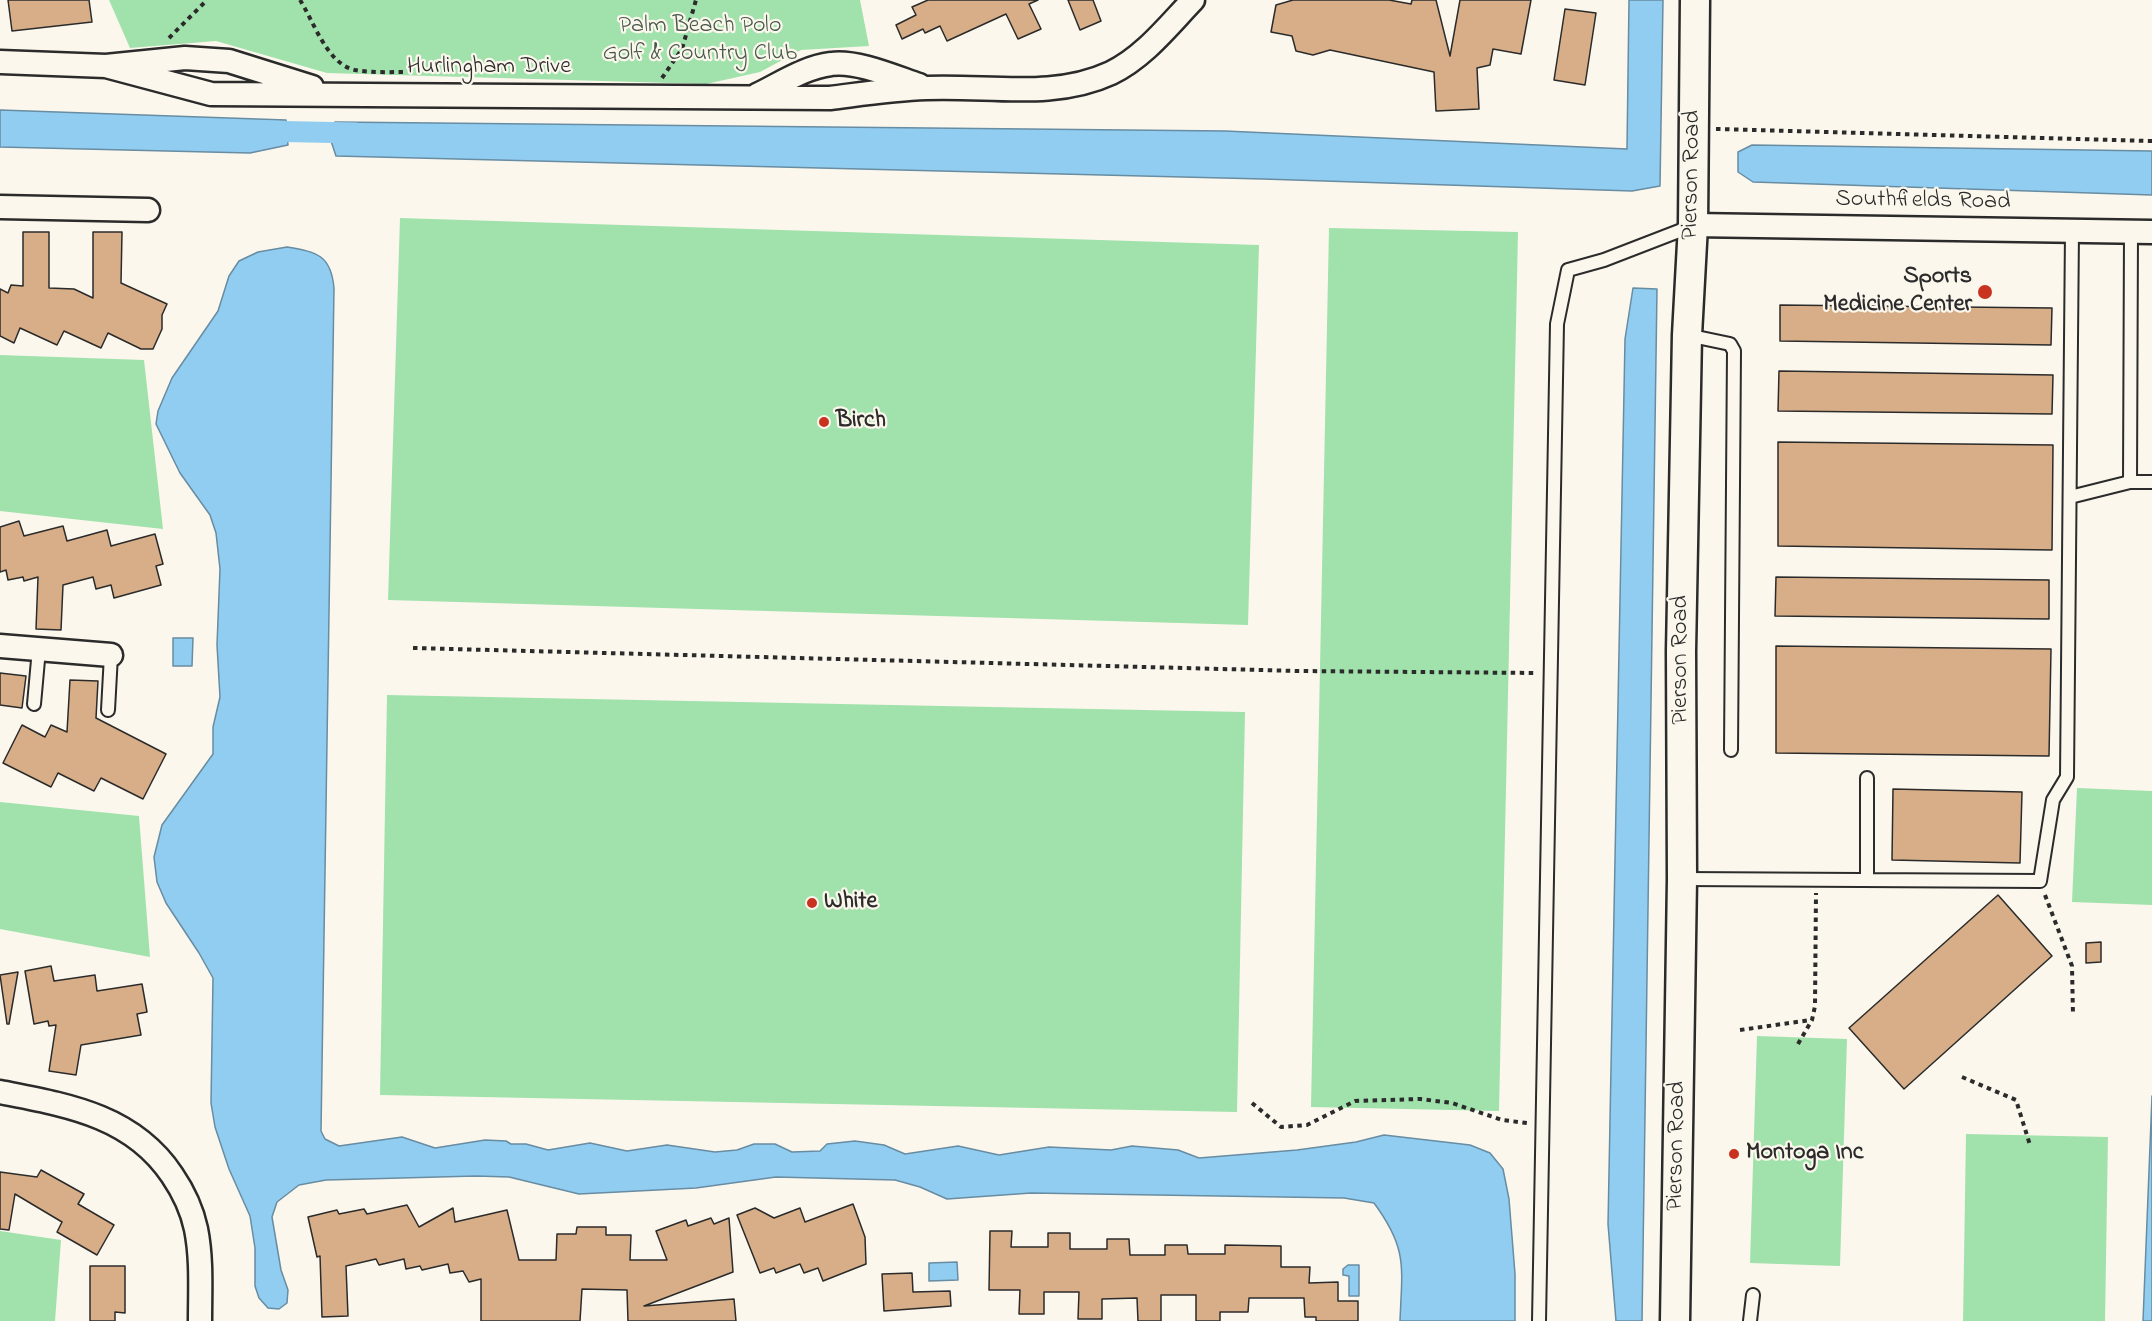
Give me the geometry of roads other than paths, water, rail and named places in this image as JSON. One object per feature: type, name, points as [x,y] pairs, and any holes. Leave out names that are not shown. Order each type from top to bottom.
[{"type":"street","name":"Hurlingham Drive","points":[[106,66],[211,94],[830,98],[926,88],[1038,89],[1087,82],[1112,72],[1140,54],[1193,0]]},
{"type":"street","name":"Pierson Road","points":[[1675,1321],[1682,879],[1681,651],[1687,335],[1693,225],[1695,0]]},
{"type":"street","name":"Hurlingham Drive","points":[[0,62],[106,66],[185,58],[228,61],[333,94]]},
{"type":"street","name":"Hurlingham Drive","points":[[753,97],[802,72],[833,63],[868,69],[926,88]]},
{"type":"street","points":[[0,207],[148,210]]},
{"type":"street","name":"Southfields Road","points":[[1693,225],[2142,232]]},
{"type":"street","points":[[0,646],[111,655]]},
{"type":"street","points":[[0,1092],[76,1107],[101,1116],[126,1129],[148,1146],[166,1166],[181,1189],[196,1228],[200,1255],[200,1321]]},
{"type":"lane","points":[[1539,1321],[1557,324],[1569,270],[1604,260],[1693,225]]},
{"type":"lane","points":[[1682,879],[2040,881],[2053,800],[2067,777],[2072,231]]},
{"type":"lane","points":[[2130,482],[2142,232]]},
{"type":"lane","points":[[1687,335],[1731,344],[1734,351],[1731,750]]},
{"type":"lane","points":[[2070,497],[2130,482],[2152,482]]},
{"type":"lane","points":[[34,704],[39,649]]},
{"type":"lane","points":[[108,710],[111,655]]},
{"type":"lane","points":[[1867,778],[1867,880]]},
{"type":"lane","points":[[1750,1321],[1753,1295]]},
{"type":"water","points":[[1629,0],[1663,0],[1660,186],[1632,191],[1263,179],[336,156],[328,132],[335,122],[1225,131],[1627,149]]},
{"type":"water","points":[[0,110],[286,120],[288,145],[250,153],[0,147]]},
{"type":"water","points":[[1752,145],[2152,151],[2152,195],[1753,182],[1738,172],[1738,152]]},
{"type":"water","points":[[287,247],[314,253],[321,257],[330,268],[334,288],[321,1131],[325,1139],[339,1146],[402,1137],[435,1148],[485,1140],[526,1144],[548,1150],[590,1143],[627,1151],[667,1145],[715,1152],[737,1150],[754,1144],[775,1144],[792,1152],[820,1151],[827,1144],[855,1141],[884,1145],[905,1154],[958,1146],[999,1155],[1049,1147],[1111,1150],[1132,1146],[1178,1150],[1199,1158],[1297,1150],[1356,1142],[1384,1135],[1470,1145],[1490,1153],[1503,1169],[1509,1199],[1515,1274],[1515,1321],[1400,1321],[1402,1272],[1398,1246],[1393,1233],[1374,1203],[1344,1198],[1031,1193],[947,1199],[920,1187],[895,1180],[776,1177],[696,1188],[579,1194],[509,1177],[326,1180],[299,1185],[277,1202],[272,1217],[281,1270],[288,1290],[287,1303],[279,1309],[268,1308],[259,1298],[255,1286],[255,1248],[250,1216],[229,1169],[215,1127],[211,1103],[213,978],[166,903],[157,882],[154,857],[162,825],[213,754],[213,727],[220,697],[217,645],[220,569],[216,533],[210,515],[180,473],[156,424],[158,411],[172,378],[218,311],[229,276],[239,261],[258,252]]},
{"type":"water","points":[[1633,288],[1657,289],[1642,1321],[1616,1321],[1608,1224],[1625,339]]},
{"type":"water","points":[[173,638],[193,638],[192,666],[173,666]]},
{"type":"water","points":[[2152,1096],[2152,1321],[2143,1321]]},
{"type":"water","points":[[957,1262],[958,1280],[929,1281],[929,1263]]},
{"type":"water","points":[[1348,1265],[1359,1265],[1359,1296],[1349,1296],[1349,1276],[1343,1275],[1343,1269]]},
{"type":"waterway","points":[[259,131],[356,133]]},
{"type":"place","name":"Sports Medicine Center","points":[[1985,292]]},
{"type":"place","name":"Birch","points":[[824,422]]},
{"type":"place","name":"White","points":[[812,903]]},
{"type":"place","name":"Montoga Inc","points":[[1734,1154]]},
{"type":"park label","name":"Palm Beach Polo Golf & Country Club","points":[[700,41]]}]
